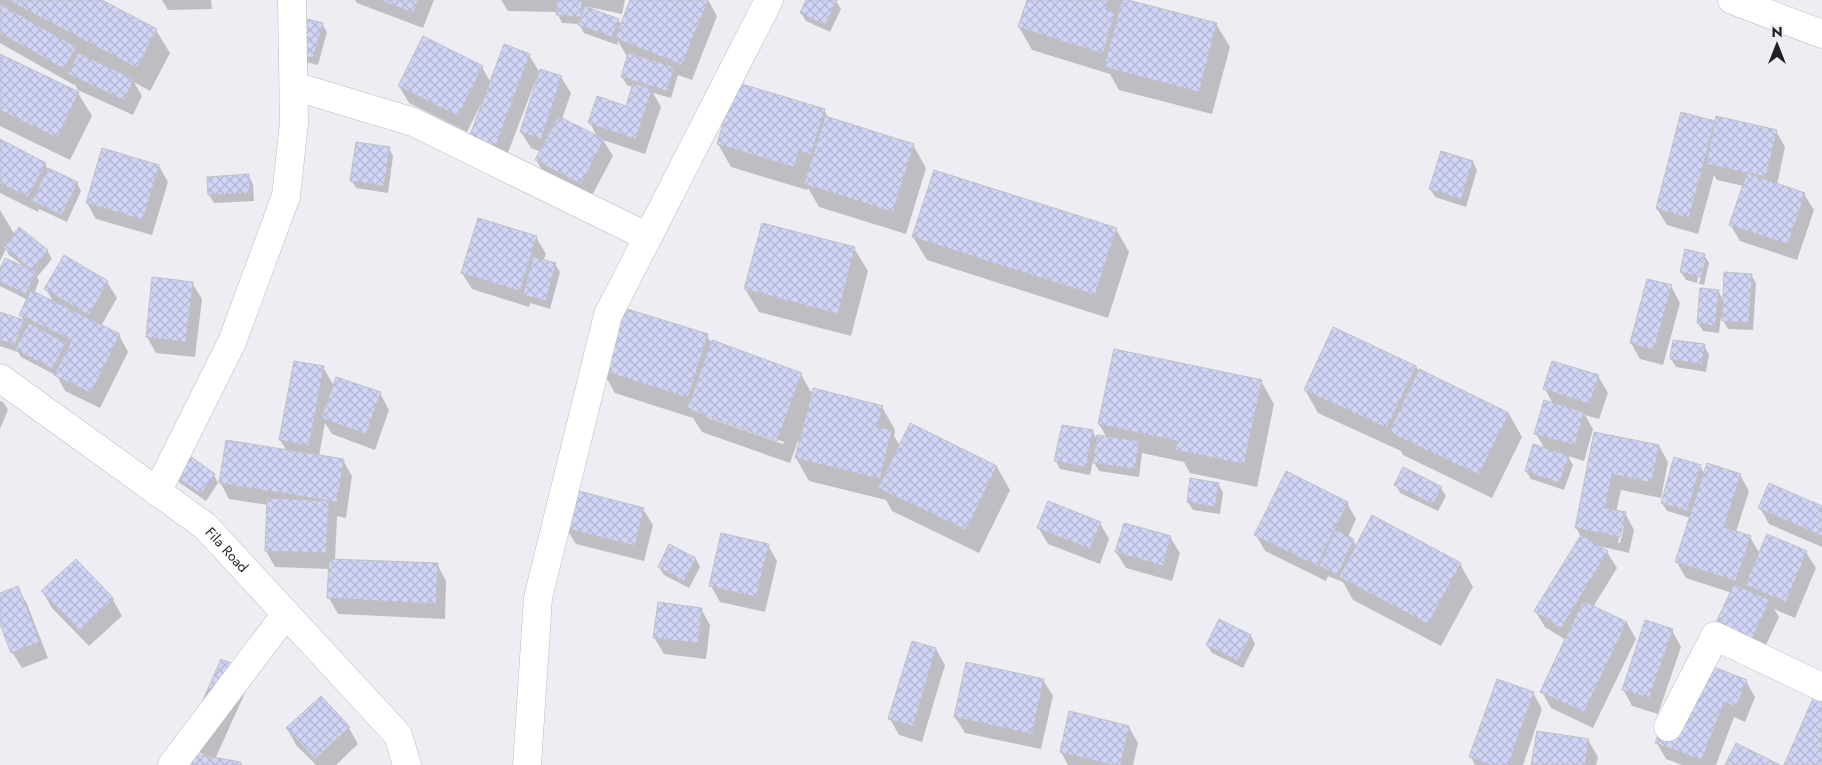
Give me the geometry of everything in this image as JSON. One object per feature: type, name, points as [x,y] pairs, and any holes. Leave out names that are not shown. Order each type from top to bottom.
[{"type":"main road","points":[[157,492],[232,342],[286,196],[294,123],[292,0]]},
{"type":"main road","points":[[527,765],[538,598],[608,315],[769,0]]},
{"type":"main road","points":[[1732,0],[1822,34]]},
{"type":"main road","points":[[294,86],[413,122],[648,237]]},
{"type":"main road","name":"Fila Road","points":[[0,378],[205,526],[398,735],[407,765]]},
{"type":"main road","points":[[172,765],[286,614]]},
{"type":"main road","points":[[1668,727],[1715,636],[1822,687]]},
{"type":"building","points":[[8,0],[102,0],[157,29],[137,68]]},
{"type":"building","points":[[380,0],[418,0],[413,13]]},
{"type":"building","points":[[557,0],[582,0],[581,17],[556,15]]},
{"type":"building","points":[[630,0],[708,0],[682,65],[615,38]]},
{"type":"building","points":[[806,0],[837,0],[825,25],[800,13]]},
{"type":"building","points":[[1027,0],[1108,0],[1105,9],[1115,13],[1103,54],[1018,27]]},
{"type":"building","points":[[1122,0],[1217,23],[1199,92],[1104,67]]},
{"type":"building","points":[[0,4],[76,47],[64,69],[0,33]]},
{"type":"building","points":[[584,6],[619,19],[612,37],[578,25]]},
{"type":"building","points":[[288,14],[323,23],[313,58],[279,49]]},
{"type":"building","points":[[423,36],[483,66],[458,116],[398,86]]},
{"type":"building","points":[[504,44],[530,54],[493,153],[467,143]]},
{"type":"building","points":[[78,53],[134,79],[124,100],[68,74]]},
{"type":"building","points":[[628,53],[674,67],[667,91],[621,77]]},
{"type":"building","points":[[0,54],[79,92],[57,138],[0,110]]},
{"type":"building","points":[[540,69],[562,76],[541,139],[520,132]]},
{"type":"building","points":[[735,82],[825,109],[811,155],[799,151],[794,167],[717,144]]},
{"type":"building","points":[[633,83],[652,89],[636,139],[588,123],[597,96],[626,106]]},
{"type":"building","points":[[1681,112],[1715,121],[1689,218],[1656,209]]},
{"type":"building","points":[[558,116],[604,139],[581,184],[535,160]]},
{"type":"building","points":[[825,116],[914,144],[893,212],[804,184]]},
{"type":"building","points":[[1716,116],[1777,130],[1766,177],[1706,164]]},
{"type":"building","points":[[0,139],[46,163],[28,197],[0,183]]},
{"type":"building","points":[[356,142],[390,147],[384,186],[350,181]]},
{"type":"building","points":[[102,148],[159,165],[143,220],[86,203]]},
{"type":"building","points":[[1441,151],[1473,161],[1461,199],[1429,189]]},
{"type":"building","points":[[48,168],[78,182],[62,215],[32,201]]},
{"type":"building","points":[[934,170],[1117,228],[1095,295],[912,237]]},
{"type":"building","points":[[1747,173],[1805,193],[1788,244],[1729,225]]},
{"type":"building","points":[[249,174],[250,193],[208,195],[207,177]]},
{"type":"building","points":[[478,218],[537,236],[520,291],[461,273]]},
{"type":"building","points":[[762,223],[855,247],[838,314],[744,289]]},
{"type":"building","points":[[19,227],[48,250],[32,270],[3,247]]},
{"type":"building","points":[[1685,249],[1705,254],[1700,277],[1680,272]]},
{"type":"building","points":[[64,255],[108,281],[89,315],[44,289]]},
{"type":"building","points":[[533,257],[556,263],[546,301],[523,295]]},
{"type":"building","points":[[5,258],[36,272],[26,294],[0,282],[0,269]]},
{"type":"building","points":[[1724,272],[1752,274],[1749,323],[1722,321]]},
{"type":"building","points":[[152,277],[193,282],[186,342],[146,337]]},
{"type":"building","points":[[1647,279],[1672,285],[1654,350],[1630,343]]},
{"type":"building","points":[[1700,288],[1719,290],[1715,326],[1697,323]]},
{"type":"building","points":[[31,290],[120,334],[91,393],[54,375],[72,340],[19,315]]},
{"type":"building","points":[[621,307],[708,334],[688,398],[601,370]]},
{"type":"building","points":[[0,312],[24,320],[15,345],[0,340]]},
{"type":"building","points":[[29,323],[66,343],[52,369],[15,349]]},
{"type":"building","points":[[1333,327],[1416,366],[1387,428],[1304,390]]},
{"type":"building","points":[[712,340],[802,373],[777,441],[687,409]]},
{"type":"building","points":[[1673,340],[1705,344],[1702,364],[1670,359]]},
{"type":"building","points":[[1114,349],[1262,380],[1244,464],[1175,450],[1177,441],[1098,424]]},
{"type":"building","points":[[294,361],[324,366],[309,446],[279,440]]},
{"type":"building","points":[[1552,361],[1599,375],[1590,404],[1543,389]]},
{"type":"building","points":[[1419,369],[1509,413],[1479,475],[1389,432]]},
{"type":"building","points":[[336,377],[381,392],[366,434],[321,418]]},
{"type":"building","points":[[813,388],[883,406],[877,427],[892,430],[880,479],[795,458]]},
{"type":"building","points":[[1544,400],[1584,412],[1575,445],[1534,434]]},
{"type":"building","points":[[910,423],[997,466],[966,530],[878,488]]},
{"type":"building","points":[[1062,425],[1093,430],[1086,467],[1054,461]]},
{"type":"building","points":[[1594,432],[1659,445],[1652,483],[1612,474],[1605,508],[1626,512],[1620,537],[1575,528]]},
{"type":"building","points":[[1097,435],[1139,441],[1135,469],[1093,463]]},
{"type":"building","points":[[226,440],[344,459],[337,502],[219,483]]},
{"type":"building","points":[[1533,444],[1569,456],[1559,483],[1525,471]]},
{"type":"building","points":[[176,446],[215,474],[201,494],[161,466]]},
{"type":"building","points":[[1674,457],[1701,465],[1687,511],[1661,503]]},
{"type":"building","points":[[1707,463],[1741,474],[1724,527],[1751,536],[1736,581],[1675,562]]},
{"type":"building","points":[[1403,467],[1442,487],[1433,504],[1394,485]]},
{"type":"building","points":[[1286,471],[1348,502],[1317,566],[1254,535]]},
{"type":"building","points":[[1190,478],[1219,483],[1215,507],[1187,502]]},
{"type":"building","points":[[1769,483],[1822,506],[1822,536],[1758,508]]},
{"type":"building","points":[[575,490],[644,508],[635,546],[565,528]]},
{"type":"building","points":[[267,498],[329,501],[326,553],[265,551]]},
{"type":"building","points":[[1048,501],[1101,522],[1090,549],[1037,528]]},
{"type":"building","points":[[1372,515],[1461,563],[1428,624],[1339,577]]},
{"type":"building","points":[[1124,523],[1171,536],[1163,566],[1115,552]]},
{"type":"building","points":[[1335,530],[1354,539],[1338,575],[1319,566]]},
{"type":"building","points":[[721,533],[769,544],[756,597],[709,586]]},
{"type":"building","points":[[1767,534],[1807,551],[1786,602],[1745,585]]},
{"type":"building","points":[[1581,535],[1608,551],[1561,628],[1534,611]]},
{"type":"building","points":[[669,544],[696,558],[684,581],[658,567]]},
{"type":"building","points":[[76,559],[114,599],[79,631],[41,591]]},
{"type":"building","points":[[329,559],[438,563],[436,604],[327,598]]},
{"type":"building","points":[[1734,584],[1770,600],[1748,647],[1712,631]]},
{"type":"building","points":[[18,586],[40,642],[11,653],[0,624],[0,593]]},
{"type":"building","points":[[1583,601],[1627,622],[1584,712],[1540,692]]},
{"type":"building","points":[[658,602],[702,608],[698,643],[653,638]]},
{"type":"building","points":[[1219,619],[1251,635],[1238,661],[1206,645]]},
{"type":"building","points":[[1645,620],[1673,629],[1649,698],[1622,690]]},
{"type":"building","points":[[912,641],[936,648],[913,726],[888,719]]},
{"type":"building","points":[[1688,657],[1747,680],[1736,707],[1724,702],[1702,760],[1655,743]]},
{"type":"building","points":[[221,659],[240,667],[205,744],[187,736]]},
{"type":"building","points":[[966,662],[1044,679],[1032,734],[954,717]]},
{"type":"building","points":[[1497,679],[1534,692],[1508,765],[1491,765],[1469,757]]},
{"type":"building","points":[[1820,682],[1822,683],[1822,765],[1784,765]]},
{"type":"building","points":[[321,696],[350,727],[315,759],[286,728]]},
{"type":"building","points":[[1069,711],[1129,726],[1121,765],[1112,765],[1060,752]]},
{"type":"building","points":[[1537,731],[1589,739],[1585,765],[1531,765]]},
{"type":"building","points":[[1736,743],[1780,765],[1725,765]]},
{"type":"building","points":[[189,753],[241,762],[241,765],[187,765]]}]
